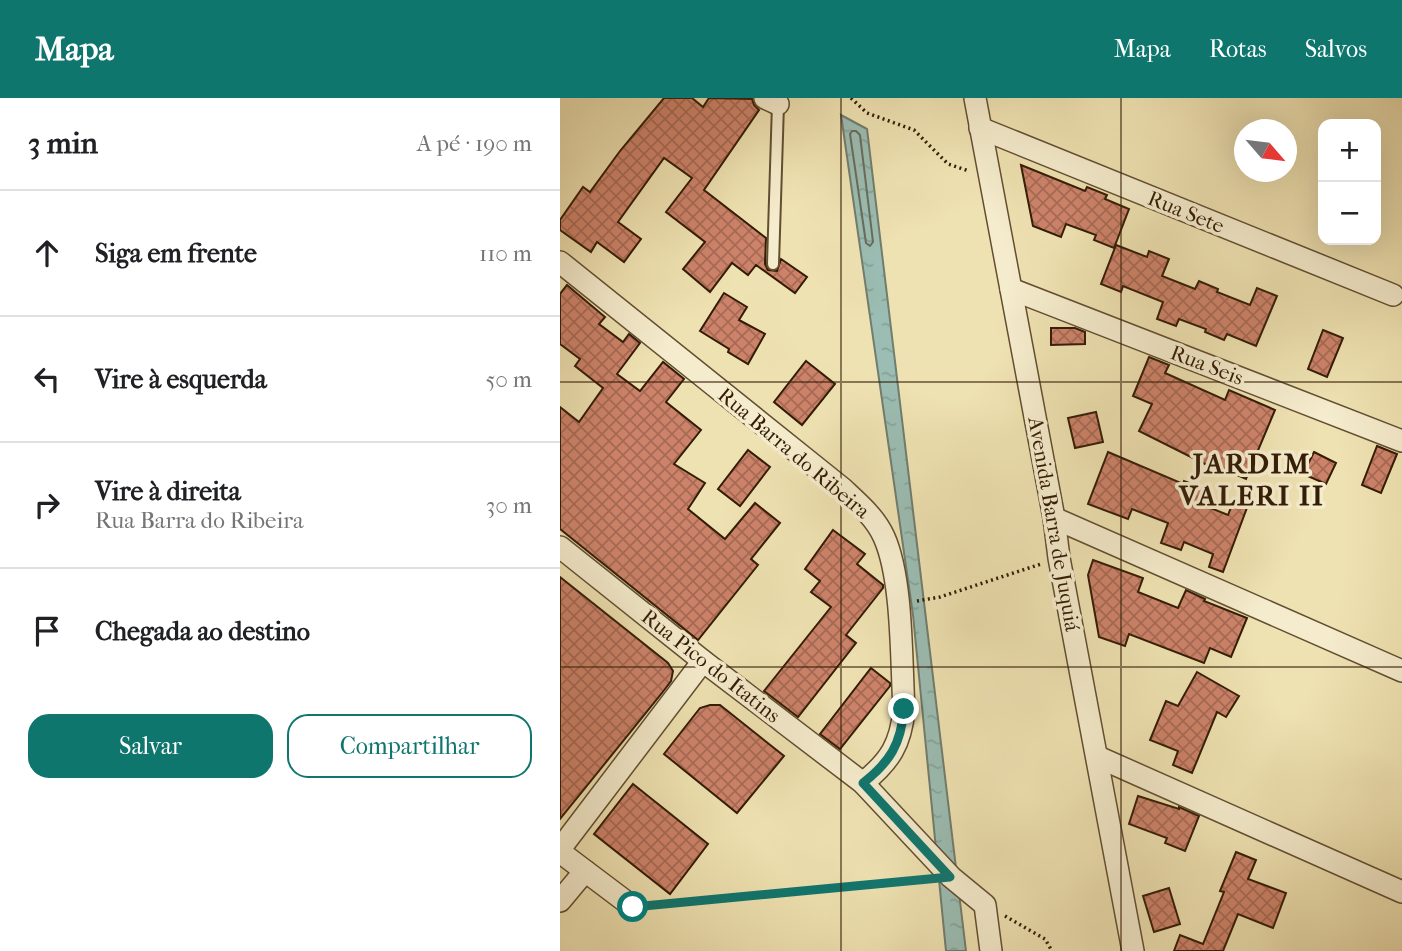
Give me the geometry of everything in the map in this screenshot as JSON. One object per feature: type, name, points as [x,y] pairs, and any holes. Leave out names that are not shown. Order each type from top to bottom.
[{"type":"street","name":"Avenida Barra de Juquiá","points":[[975,98],[1133,951]]},
{"type":"street","name":"Rua Sete","points":[[980,128],[1393,295]]},
{"type":"street","name":"Rua Barra do Ribeira","points":[[560,262],[842,488],[870,514],[884,536],[894,564],[903,725],[896,747],[884,766],[863,783]]},
{"type":"street","name":"Rua Seis","points":[[1011,289],[1402,441]]},
{"type":"street","points":[[1054,518],[1402,671]]},
{"type":"street","name":"Rua Pico do Itatins","points":[[560,547],[863,783],[950,877],[985,905]]},
{"type":"street","points":[[633,907],[584,872],[560,850],[704,661]]},
{"type":"street","points":[[1098,757],[1402,892]]},
{"type":"street","points":[[560,901],[584,872]]},
{"type":"street","points":[[985,905],[991,951]]},
{"type":"lane","points":[[772,101],[773,264]]},
{"type":"path","points":[[851,98],[867,113],[914,130],[948,164],[970,171],[989,172]]},
{"type":"path","points":[[906,604],[940,597],[1059,558]]},
{"type":"path","points":[[633,907],[950,877]]},
{"type":"path","points":[[985,905],[1045,939],[1052,951]]},
{"type":"water","points":[[841,115],[867,129],[966,951],[946,951],[913,615]]},
{"type":"building","points":[[664,98],[692,98],[703,107],[709,98],[752,99],[759,110],[704,190],[766,238],[765,264],[768,270],[777,271],[781,259],[807,277],[795,293],[756,265],[748,275],[732,263],[710,292],[683,269],[705,242],[666,212],[692,178],[664,158],[618,222],[641,239],[624,262],[597,242],[591,252],[560,230],[560,220],[583,187],[590,192]]},
{"type":"building","points":[[1021,165],[1085,191],[1087,187],[1107,195],[1105,199],[1129,209],[1114,248],[1094,240],[1096,235],[1066,224],[1061,237],[1033,226]]},
{"type":"building","points":[[1116,245],[1147,257],[1149,251],[1169,259],[1162,276],[1195,289],[1199,281],[1218,289],[1217,292],[1250,305],[1257,288],[1277,296],[1256,346],[1227,334],[1224,340],[1205,332],[1206,329],[1179,319],[1176,326],[1157,319],[1163,302],[1123,286],[1121,292],[1101,284]]},
{"type":"building","points":[[567,285],[605,317],[599,324],[623,342],[629,334],[640,343],[617,374],[640,391],[663,362],[684,379],[666,402],[701,430],[674,464],[705,483],[688,509],[725,539],[755,503],[780,523],[751,559],[758,565],[698,640],[560,529],[560,407],[579,422],[603,388],[575,366],[580,359],[560,344],[560,294]]},
{"type":"building","points":[[724,293],[747,307],[739,320],[765,334],[748,364],[700,331]]},
{"type":"building","points":[[1051,328],[1075,328],[1085,332],[1085,344],[1051,345]]},
{"type":"building","points":[[1323,330],[1343,338],[1327,377],[1308,369]]},
{"type":"building","points":[[1149,357],[1169,365],[1165,373],[1225,400],[1229,390],[1275,410],[1246,479],[1216,466],[1215,469],[1139,431],[1152,404],[1133,396]]},
{"type":"building","points":[[806,361],[835,384],[802,425],[774,402]]},
{"type":"building","points":[[1096,412],[1103,442],[1075,448],[1068,418]]},
{"type":"building","points":[[1377,446],[1397,454],[1381,493],[1362,485]]},
{"type":"building","points":[[748,450],[770,467],[740,506],[718,489]]},
{"type":"building","points":[[1108,452],[1183,484],[1184,481],[1203,488],[1198,503],[1228,515],[1234,500],[1248,505],[1223,572],[1209,567],[1213,554],[1184,542],[1181,550],[1161,543],[1168,523],[1132,509],[1128,519],[1088,504]]},
{"type":"building","points":[[1314,452],[1336,463],[1326,484],[1303,474]]},
{"type":"building","points":[[833,530],[865,554],[857,564],[883,585],[883,588],[846,635],[856,643],[798,717],[764,691],[831,607],[811,592],[820,581],[805,569]]},
{"type":"building","points":[[1093,560],[1143,578],[1138,592],[1178,608],[1186,590],[1205,599],[1204,601],[1247,618],[1231,657],[1210,648],[1204,663],[1129,634],[1125,646],[1099,637],[1088,575]]},
{"type":"building","points":[[560,577],[668,663],[673,671],[671,681],[662,693],[560,819]]},
{"type":"building","points":[[871,668],[890,683],[890,686],[840,749],[820,734]]},
{"type":"building","points":[[1197,672],[1239,696],[1226,717],[1217,712],[1192,773],[1173,765],[1178,751],[1150,740],[1166,701],[1178,706]]},
{"type":"building","points":[[720,705],[784,756],[737,813],[664,754],[700,708]]},
{"type":"building","points":[[633,784],[708,844],[670,894],[594,834]]},
{"type":"building","points":[[1138,796],[1179,807],[1199,816],[1185,851],[1165,843],[1167,838],[1129,824]]},
{"type":"building","points":[[1236,852],[1256,860],[1248,879],[1286,893],[1273,928],[1238,914],[1223,951],[1174,951],[1180,935],[1203,944],[1224,892],[1220,891]]},
{"type":"building","points":[[1169,888],[1180,924],[1154,932],[1143,896]]},
{"type":"district","name":"JARDIM VALERI II","points":[[1252,479]]},
{"type":"route","points":[[633,907],[950,877],[863,783],[884,766],[896,747],[903,725],[904,709]]}]
